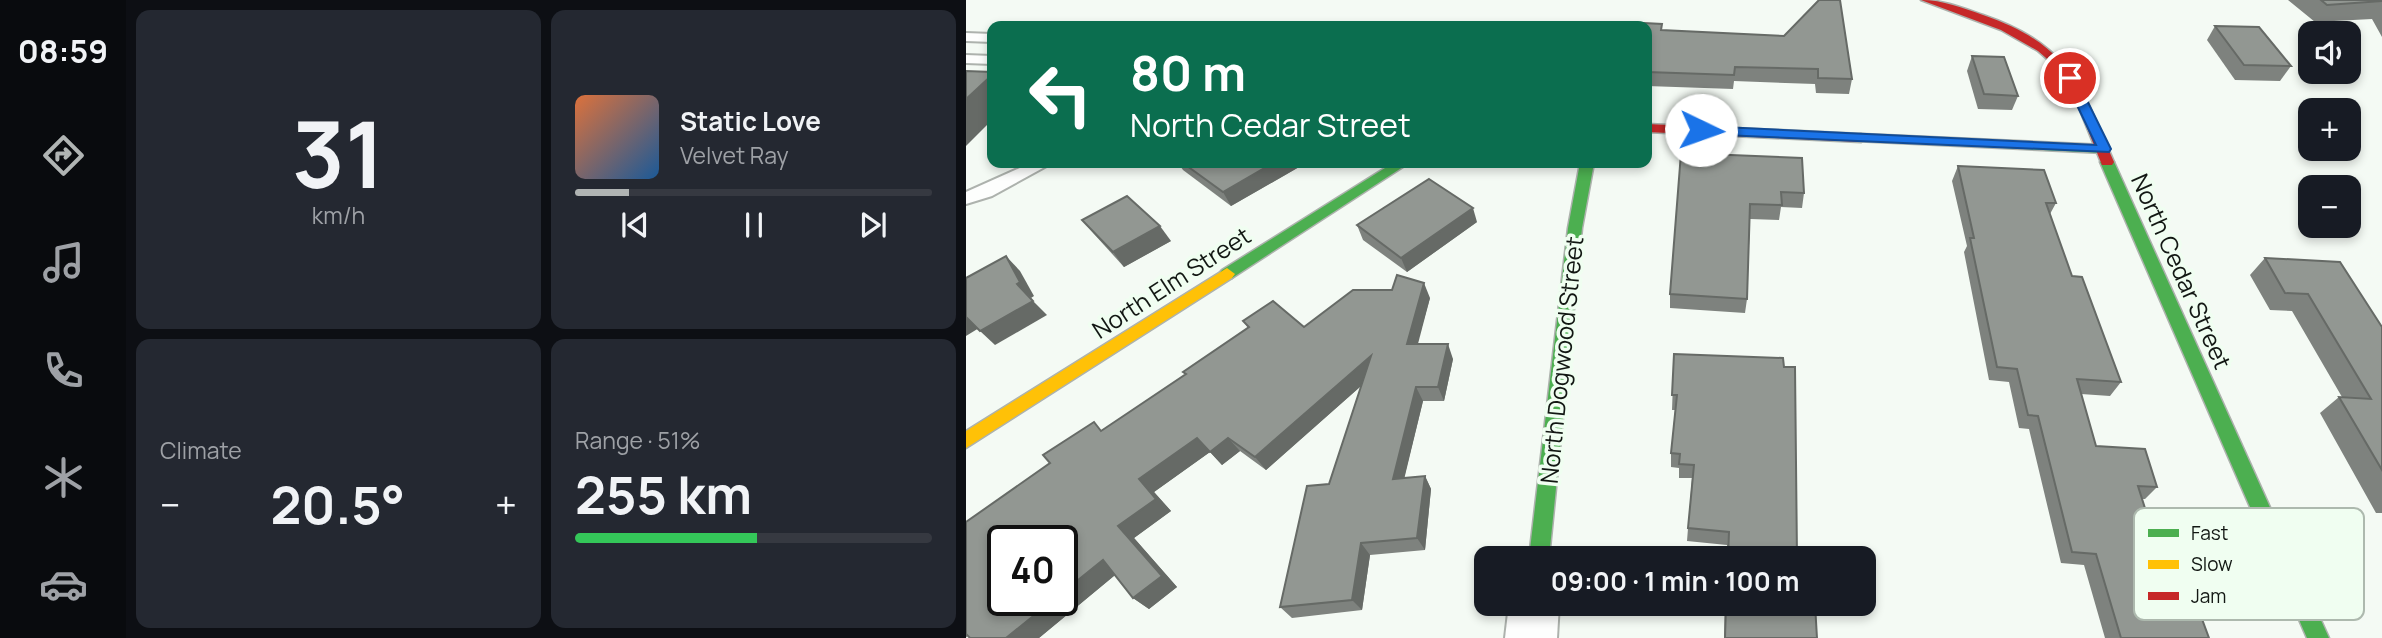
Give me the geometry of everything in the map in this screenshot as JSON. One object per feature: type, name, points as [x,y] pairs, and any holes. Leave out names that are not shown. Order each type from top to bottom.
[{"type":"street","name":"North Cedar Street","points":[[1926,0],[2010,29],[2034,41],[2054,57],[2070,78],[2104,149],[2261,508]]},
{"type":"street","points":[[1652,128],[2104,149]]},
{"type":"street","name":"North Elm Street","points":[[966,440],[1394,168]]},
{"type":"street","name":"North Dogwood Street","points":[[1540,546],[1575,229],[1586,168]]},
{"type":"street","points":[[1531,638],[1533,616]]},
{"type":"street","name":"North Cedar Street","points":[[2310,620],[2318,638]]},
{"type":"lane","points":[[966,37],[987,38]]},
{"type":"lane","points":[[966,59],[987,59]]},
{"type":"lane","points":[[966,198],[986,192],[1034,168]]},
{"type":"building","points":[[1819,0],[1840,0],[1852,79],[1818,78],[1818,69],[1735,67],[1734,75],[1652,72],[1652,23],[1662,24],[1661,30],[1784,36]]},
{"type":"building","points":[[2321,0],[2382,0],[2382,1],[2327,5]]},
{"type":"building","points":[[2215,26],[2259,27],[2291,66],[2244,65]]},
{"type":"building","points":[[1972,56],[2004,57],[2018,96],[1984,94]]},
{"type":"building","points":[[966,71],[987,72],[987,80],[966,99]]},
{"type":"building","points":[[1681,153],[1802,158],[1804,193],[1781,192],[1782,205],[1750,204],[1747,299],[1670,294]]},
{"type":"building","points":[[1958,166],[2044,170],[2056,203],[2046,203],[2072,276],[2082,277],[2121,382],[2077,379],[2096,446],[2145,449],[2157,487],[2138,486],[2145,508],[2134,508],[2134,620],[2202,620],[2209,638],[2121,638],[2096,554],[2072,552],[2038,416],[2028,415],[2017,369],[1997,367],[1970,238],[1974,238]]},
{"type":"building","points":[[1190,168],[1264,168],[1223,192]]},
{"type":"building","points":[[1429,179],[1473,208],[1401,258],[1357,225]]},
{"type":"building","points":[[1127,196],[1160,226],[1113,252],[1082,220]]},
{"type":"building","points":[[1006,256],[1020,282],[1017,284],[1033,301],[980,331],[966,317],[966,278]]},
{"type":"building","points":[[2265,258],[2340,262],[2382,327],[2382,470],[2339,397],[2371,399],[2308,294],[2285,293]]},
{"type":"building","points":[[1397,275],[1424,283],[1407,344],[1448,344],[1438,387],[1416,387],[1393,479],[1425,476],[1417,538],[1361,543],[1352,600],[1280,607],[1307,486],[1329,484],[1371,356],[1255,457],[1228,438],[1210,452],[1197,438],[1139,479],[1156,499],[1118,526],[1162,576],[1133,598],[1103,560],[1078,580],[1078,525],[987,525],[987,616],[1033,616],[1006,638],[966,636],[966,522],[1050,463],[1043,455],[1094,422],[1101,431],[1186,374],[1183,372],[1249,327],[1243,321],[1273,301],[1304,327],[1353,290],[1392,290]]},
{"type":"building","points":[[1674,354],[1783,358],[1784,367],[1795,367],[1797,546],[1728,546],[1729,532],[1688,528],[1694,465],[1679,464],[1680,454],[1671,453],[1677,395],[1672,395]]},
{"type":"building","points":[[1726,616],[1816,616],[1817,638],[1725,638]]},
{"type":"traffic: fast","points":[[1861,138],[2104,149]]},
{"type":"traffic: fast","points":[[2107,162],[2260,508]]},
{"type":"traffic: fast","points":[[1227,274],[1394,168]]},
{"type":"traffic: fast","points":[[1540,546],[1575,228],[1586,168]]},
{"type":"traffic: fast","points":[[2310,620],[2318,638]]},
{"type":"traffic: slow","points":[[966,440],[1227,274]]},
{"type":"traffic: jam","points":[[1926,0],[2005,27],[2042,48],[2070,78],[2107,162]]},
{"type":"traffic: jam","points":[[1652,128],[1861,138]]},
{"type":"route","points":[[1701,130],[2104,149],[2070,78]]}]
